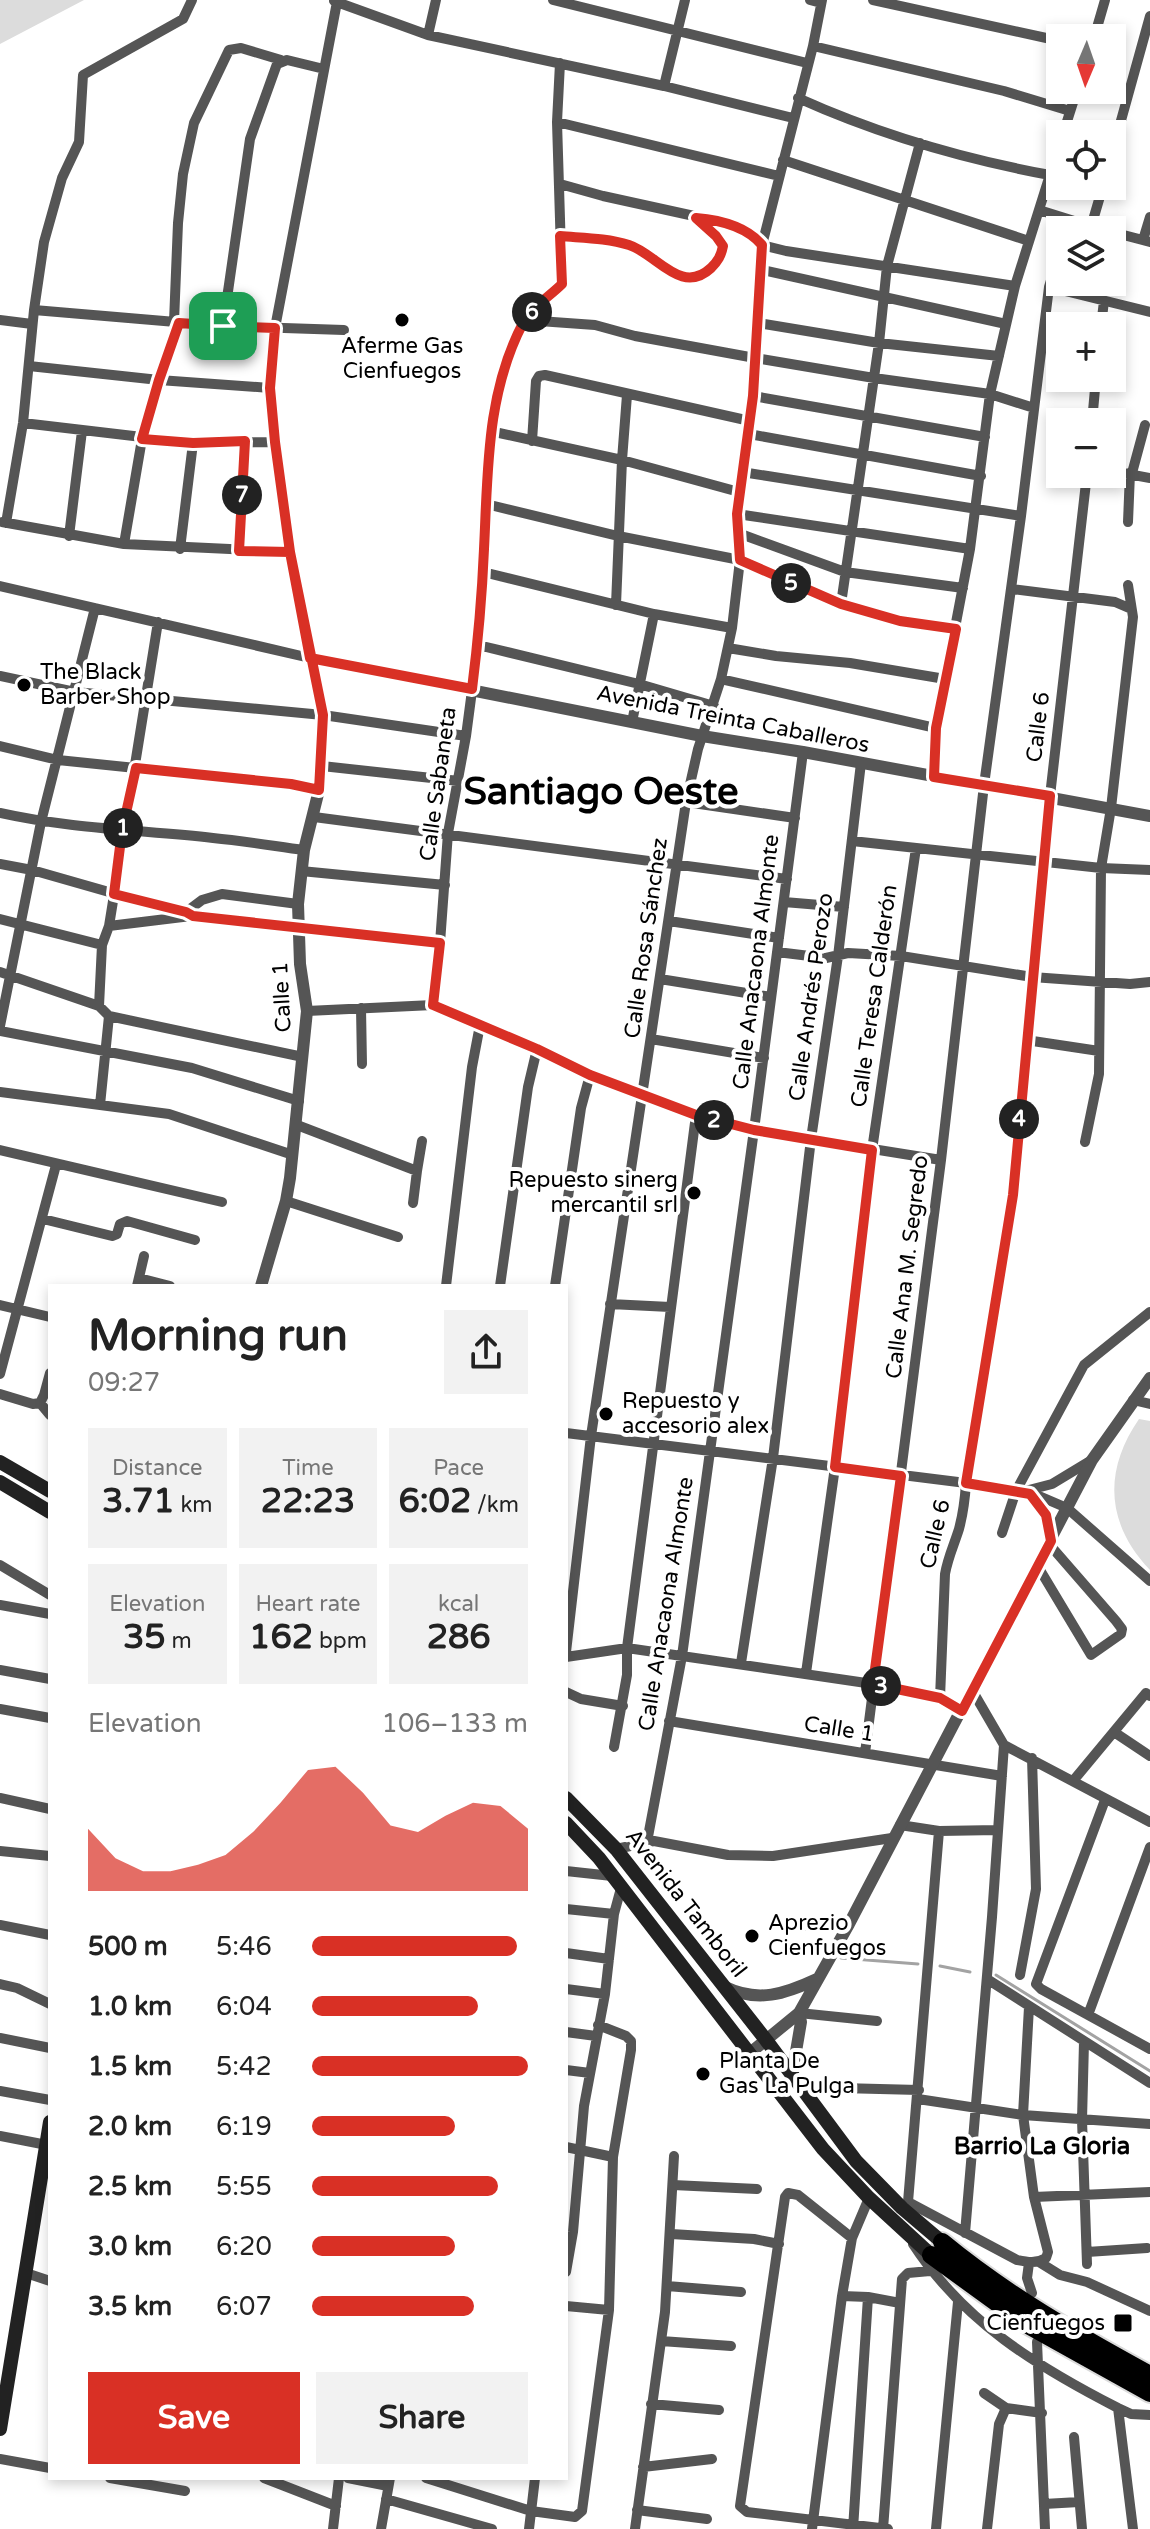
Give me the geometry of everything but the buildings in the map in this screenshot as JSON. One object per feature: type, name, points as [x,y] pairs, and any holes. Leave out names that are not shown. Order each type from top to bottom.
[{"type":"highway","points":[[934,2256],[1005,2291],[1150,2375]]},
{"type":"highway","points":[[934,2256],[970,2286],[1026,2324],[1150,2393]]},
{"type":"main road","points":[[0,1462],[48,1490]]},
{"type":"main road","points":[[0,1482],[48,1511]]},
{"type":"main road","name":"Avenida Tamboril","points":[[568,1800],[616,1849],[766,2040],[856,2161],[905,2205],[934,2256]]},
{"type":"main road","name":"Avenida Tamboril","points":[[568,1825],[581,1836],[823,2149],[869,2198],[934,2256]]},
{"type":"main road","points":[[0,2429],[48,2137]]},
{"type":"street","points":[[192,0],[183,19],[83,75],[79,142],[62,178],[44,242],[32,324],[23,423],[3,522],[124,544],[290,552]]},
{"type":"street","points":[[428,35],[436,0]]},
{"type":"street","points":[[553,0],[807,63]]},
{"type":"street","points":[[664,86],[685,0]]},
{"type":"street","points":[[810,0],[822,1]]},
{"type":"street","points":[[873,0],[1046,38]]},
{"type":"street","points":[[1098,24],[1105,0]]},
{"type":"street","points":[[0,586],[310,658],[290,552],[270,388],[275,328],[334,1],[428,35],[664,86],[793,118]]},
{"type":"street","name":"Calle Rosa Sánchez","points":[[568,1637],[591,1436],[686,802],[702,736],[714,706],[732,628],[740,560],[737,514],[753,396],[762,245],[822,1]]},
{"type":"street","points":[[1121,120],[1150,16]]},
{"type":"street","points":[[813,46],[1004,91],[1070,111]]},
{"type":"street","points":[[124,544],[142,439],[176,323],[174,274],[179,211],[194,123],[229,50],[241,48],[324,69]]},
{"type":"street","points":[[223,326],[250,139],[281,60]]},
{"type":"street","name":"Calle Sabaneta","points":[[433,1005],[448,833],[459,781],[478,645],[490,431],[507,363],[525,320],[562,284],[557,122],[560,63]]},
{"type":"street","points":[[798,98],[856,124],[989,164],[1046,174]]},
{"type":"street","points":[[1067,120],[1072,104]]},
{"type":"street","points":[[557,122],[779,176]]},
{"type":"street","points":[[841,604],[879,343],[887,266],[920,143]]},
{"type":"street","points":[[783,160],[1029,241]]},
{"type":"street","points":[[560,184],[726,223],[753,235],[762,245],[819,258],[1015,286]]},
{"type":"street","points":[[934,777],[936,728],[970,549],[990,394],[1015,286],[1046,188]]},
{"type":"street","points":[[1039,210],[1051,216]]},
{"type":"street","points":[[1126,236],[1146,241],[1150,217]]},
{"type":"street","points":[[560,236],[621,242],[649,255],[672,274],[696,277],[718,260],[723,246],[696,218]]},
{"type":"street","points":[[762,270],[1006,324]]},
{"type":"street","name":"Calle Ana M. Segredo","points":[[865,1753],[965,967],[984,785],[1048,296]]},
{"type":"street","points":[[1084,296],[1150,312]]},
{"type":"street","points":[[1103,312],[1104,301]]},
{"type":"street","points":[[34,310],[176,323],[344,330]]},
{"type":"street","points":[[0,320],[32,324]]},
{"type":"street","points":[[525,320],[595,325],[635,336],[755,358],[990,394],[1034,408]]},
{"type":"street","points":[[758,323],[879,343],[999,356]]},
{"type":"street","points":[[29,366],[270,388]]},
{"type":"street","points":[[532,441],[535,388],[539,376],[550,375],[750,421]]},
{"type":"street","points":[[616,605],[627,395]]},
{"type":"street","points":[[753,396],[985,437]]},
{"type":"street","points":[[23,423],[193,443],[275,442]]},
{"type":"street","points":[[1128,522],[1131,473],[1145,425]]},
{"type":"street","points":[[69,536],[82,431]]},
{"type":"street","points":[[490,431],[622,460],[739,492]]},
{"type":"street","points":[[749,434],[981,476]]},
{"type":"street","points":[[239,551],[245,441]]},
{"type":"street","points":[[180,549],[193,443]]},
{"type":"street","points":[[742,472],[1021,516]]},
{"type":"street","points":[[1126,472],[1150,478]]},
{"type":"street","name":"Calle 6","points":[[940,1698],[945,1574],[964,1506],[1013,1195],[1050,796],[1085,488]]},
{"type":"street","points":[[486,504],[618,536],[740,560],[841,604],[900,621],[956,629]]},
{"type":"street","points":[[737,514],[970,549]]},
{"type":"street","points":[[738,533],[845,572],[963,588]]},
{"type":"street","points":[[483,572],[654,614],[732,628]]},
{"type":"street","points":[[1085,1142],[1099,1074],[1101,868],[1133,617],[1129,608],[1128,585]]},
{"type":"street","points":[[1012,589],[1115,602],[1129,608]]},
{"type":"street","points":[[95,608],[41,822],[20,923],[5,973],[0,1029],[106,1053],[192,1068],[299,1101]]},
{"type":"street","points":[[632,722],[654,614]]},
{"type":"street","points":[[99,1006],[102,945],[109,926],[158,622]]},
{"type":"street","points":[[478,645],[639,684],[714,706]]},
{"type":"street","points":[[728,648],[850,663],[945,679]]},
{"type":"street","name":"Avenida Treinta Caballeros","points":[[310,658],[702,736],[1150,816]]},
{"type":"street","name":"Calle 1","points":[[262,1284],[286,1201],[297,1125],[307,1011],[297,928],[298,904],[304,850],[319,790],[323,715],[310,658]]},
{"type":"street","points":[[0,676],[75,692],[323,715],[466,736]]},
{"type":"street","points":[[721,679],[936,728]]},
{"type":"street","points":[[0,746],[58,760],[291,784],[319,790]]},
{"type":"street","name":"Calle Anacaona Almonte","points":[[647,1842],[682,1656],[803,752]]},
{"type":"street","name":"Calle Andrés Perozo","points":[[741,1663],[773,1458],[861,763]]},
{"type":"street","points":[[322,766],[459,781]]},
{"type":"street","points":[[686,802],[795,818]]},
{"type":"street","points":[[0,813],[41,822],[304,850]]},
{"type":"street","points":[[314,817],[787,879]]},
{"type":"street","points":[[852,841],[1101,868],[1150,870]]},
{"type":"street","name":"Calle Teresa Calderón","points":[[806,1673],[835,1467],[872,1150],[916,848]]},
{"type":"street","points":[[0,864],[189,914],[440,943]]},
{"type":"street","points":[[301,871],[445,885]]},
{"type":"street","points":[[109,926],[189,914],[202,900],[222,894],[298,904]]},
{"type":"street","points":[[784,902],[844,907]]},
{"type":"street","points":[[0,919],[102,945]]},
{"type":"street","points":[[669,921],[779,938]]},
{"type":"street","points":[[777,952],[826,958],[848,953],[901,956],[1032,977],[1101,982],[1148,983],[1150,968]]},
{"type":"street","points":[[5,973],[99,1006],[109,1016],[303,1057]]},
{"type":"street","points":[[660,979],[771,997]]},
{"type":"street","points":[[307,1011],[433,1005],[590,1075],[696,1115],[754,1130],[941,1160]]},
{"type":"street","points":[[361,1008],[362,1064]]},
{"type":"street","points":[[100,1105],[109,1016]]},
{"type":"street","points":[[446,1284],[472,1067],[480,1025]]},
{"type":"street","points":[[651,1039],[764,1058]]},
{"type":"street","points":[[1026,1040],[1099,1051]]},
{"type":"street","points":[[500,1284],[528,1087],[537,1049]]},
{"type":"street","points":[[555,1284],[581,1108],[590,1075]]},
{"type":"street","points":[[0,1092],[169,1114],[293,1155]]},
{"type":"street","points":[[614,1747],[623,1706],[627,1648],[652,1444],[696,1115]]},
{"type":"street","points":[[297,1125],[417,1171]]},
{"type":"street","points":[[413,1203],[422,1141]]},
{"type":"street","points":[[0,1150],[222,1202]]},
{"type":"street","points":[[0,1374],[56,1165]]},
{"type":"street","points":[[286,1201],[398,1237]]},
{"type":"street","points":[[43,1219],[112,1236],[117,1234],[120,1224],[127,1221],[195,1240]]},
{"type":"street","points":[[138,1282],[144,1256]]},
{"type":"street","points":[[610,1304],[670,1307]]},
{"type":"street","points":[[0,1305],[48,1317]]},
{"type":"street","points":[[1002,1533],[1084,1365],[1150,1312]]},
{"type":"street","points":[[750,2053],[799,2013],[962,1711],[1092,1460],[1150,1378]]},
{"type":"street","points":[[0,1394],[33,1404],[40,1403],[48,1380]]},
{"type":"street","points":[[1133,1400],[1150,1404]]},
{"type":"street","points":[[40,1403],[48,1413]]},
{"type":"street","points":[[568,1433],[1022,1492],[1067,1508],[1150,1581]]},
{"type":"street","points":[[1022,1492],[1052,1484],[1092,1460]]},
{"type":"street","points":[[1022,1492],[1046,1515],[1050,1543],[1116,1621],[1122,1629],[1121,1634],[1091,1655],[1037,1565]]},
{"type":"street","points":[[0,1565],[48,1594]]},
{"type":"street","points":[[0,1605],[48,1614]]},
{"type":"street","points":[[568,1655],[627,1648],[741,1663],[940,1698],[962,1711]]},
{"type":"street","points":[[0,1670],[48,1679]]},
{"type":"street","points":[[965,2233],[1004,1745],[972,1690]]},
{"type":"street","points":[[568,1693],[581,1699],[623,1706]]},
{"type":"street","points":[[1073,1781],[1146,1693],[1150,1696]]},
{"type":"street","points":[[0,1709],[48,1718]]},
{"type":"street","name":"Calle 1","points":[[669,1721],[1002,1776]]},
{"type":"street","points":[[1114,1732],[1150,1756]]},
{"type":"street","points":[[1004,1745],[1150,1822]]},
{"type":"street","points":[[1020,1975],[1036,1889],[1032,1758]]},
{"type":"street","points":[[0,1798],[48,1809]]},
{"type":"street","points":[[1105,1800],[1036,1983],[1039,1988],[1150,2049]]},
{"type":"street","points":[[900,1825],[939,1831],[998,1830]]},
{"type":"street","points":[[939,1831],[919,2095],[905,2205],[1017,2260],[1034,2262],[1060,2275],[1087,2282],[1150,2311]]},
{"type":"street","points":[[616,1849],[654,1841],[728,1855],[773,1856],[892,1838]]},
{"type":"street","points":[[1088,2015],[1150,1847]]},
{"type":"street","points":[[0,1851],[48,1856]]},
{"type":"street","points":[[568,1871],[617,1882],[605,1994],[590,2073],[569,2231]]},
{"type":"street","points":[[568,1909],[614,1914]]},
{"type":"street","points":[[783,1927],[849,1924]]},
{"type":"street","points":[[0,1925],[48,1935]]},
{"type":"street","points":[[568,1953],[609,1959]]},
{"type":"street","points":[[722,1986],[738,1993],[773,1996],[793,1991],[817,1979]]},
{"type":"street","points":[[987,1979],[1150,2083]]},
{"type":"street","points":[[0,1984],[17,1988],[48,2003]]},
{"type":"street","points":[[568,1989],[605,1994]]},
{"type":"street","points":[[1029,2007],[1023,2115],[1034,2197],[1048,2252],[1046,2258],[1034,2262],[1027,2278],[1032,2293]]},
{"type":"street","points":[[799,2013],[877,2021]]},
{"type":"street","points":[[799,2013],[796,2081],[919,2095],[1023,2115],[1150,2124]]},
{"type":"street","points":[[432,2480],[531,2511],[575,2517],[582,2511],[609,2310],[613,2157],[631,2041],[618,2032],[568,2032]]},
{"type":"street","points":[[0,2038],[48,2048]]},
{"type":"street","points":[[1084,2042],[1082,2120],[1087,2258],[1147,2248]]},
{"type":"street","points":[[568,2070],[590,2073]]},
{"type":"street","points":[[0,2091],[48,2100]]},
{"type":"street","points":[[0,2136],[47,2145]]},
{"type":"street","points":[[568,2147],[613,2157]]},
{"type":"street","points":[[635,2529],[667,2286],[674,2156]]},
{"type":"street","points":[[673,2185],[757,2189]]},
{"type":"street","points":[[1034,2197],[1150,2192]]},
{"type":"street","points":[[852,2238],[798,2195],[788,2193],[785,2197],[740,2506],[747,2512],[812,2524],[885,2529],[904,2275],[934,2256],[958,2302],[1006,2342],[1039,2365],[1118,2408],[1131,2414],[1150,2415]]},
{"type":"street","points":[[812,2524],[852,2238],[869,2198]]},
{"type":"street","points":[[671,2234],[754,2239],[779,2244]]},
{"type":"street","points":[[26,2273],[48,2280]]},
{"type":"street","points":[[667,2286],[741,2292]]},
{"type":"street","points":[[842,2296],[900,2303]]},
{"type":"street","points":[[854,2527],[868,2297]]},
{"type":"street","points":[[936,2529],[958,2302]]},
{"type":"street","points":[[568,2306],[609,2310]]},
{"type":"street","points":[[661,2341],[731,2346]]},
{"type":"street","points":[[1037,2342],[1045,2529]]},
{"type":"street","points":[[984,2393],[1006,2408],[1042,2413]]},
{"type":"street","points":[[651,2404],[719,2410]]},
{"type":"street","points":[[987,2529],[999,2424],[1006,2408]]},
{"type":"street","points":[[1118,2408],[1133,2529]]},
{"type":"street","points":[[1074,2437],[1082,2529]]},
{"type":"street","points":[[0,2459],[48,2468]]},
{"type":"street","points":[[643,2467],[712,2459]]},
{"type":"street","points":[[122,2480],[185,2491]]},
{"type":"street","points":[[269,2480],[336,2506]]},
{"type":"street","points":[[333,2529],[339,2480]]},
{"type":"street","points":[[368,2480],[389,2482],[381,2529]]},
{"type":"street","points":[[529,2529],[535,2480]]},
{"type":"street","points":[[386,2499],[492,2529]]},
{"type":"street","points":[[1044,2504],[1079,2502]]},
{"type":"street","points":[[637,2510],[707,2519]]},
{"type":"shaded area","points":[[0,0],[84,0],[0,44]]},
{"type":"shaded area","points":[[1139,1419],[1150,1421],[1150,1570],[1125,1534],[1114,1497],[1119,1458]]},
{"type":"waterway","points":[[841,1958],[918,1964]]},
{"type":"waterway","points":[[940,1966],[970,1972]]},
{"type":"waterway","points":[[996,1975],[1150,2071]]},
{"type":"place","name":"Aferme Gas Cienfuegos","points":[[402,320]]},
{"type":"place","name":"The Black Barber Shop","points":[[24,685]]},
{"type":"place","name":"Repuesto sinerg mercantil srl","points":[[694,1193]]},
{"type":"place","name":"Repuesto y accesorio alex","points":[[606,1414]]},
{"type":"place","name":"Aprezio Cienfuegos","points":[[752,1936]]},
{"type":"place","name":"Planta De Gas La Pulga","points":[[703,2074]]},
{"type":"place","name":"Cienfuegos","points":[[1123,2323]]},
{"type":"district","name":"Santiago Oeste","points":[[601,792]]},
{"type":"district","name":"Barrio La Gloria","points":[[1042,2146]]},
{"type":"route","points":[[223,326],[179,323],[142,439],[193,443],[245,441],[239,551],[290,552],[310,658],[472,689],[478,645],[490,431],[507,363],[525,320],[562,284],[560,236],[601,239],[634,246],[672,274],[685,278],[705,273],[722,253],[720,241],[696,218],[726,223],[753,235],[762,245],[753,396],[737,514],[740,560],[841,604],[900,621],[956,629],[936,728],[934,777],[1050,796],[1013,1195],[966,1483],[1030,1494],[1046,1515],[1051,1541],[962,1711],[940,1698],[873,1684],[901,1476],[835,1467],[872,1150],[754,1130],[696,1115],[590,1075],[433,1005],[440,943],[193,916],[114,894],[122,831],[136,768],[291,784],[319,790],[323,715],[310,658],[290,552],[275,442],[270,388],[275,328],[223,326]]}]
